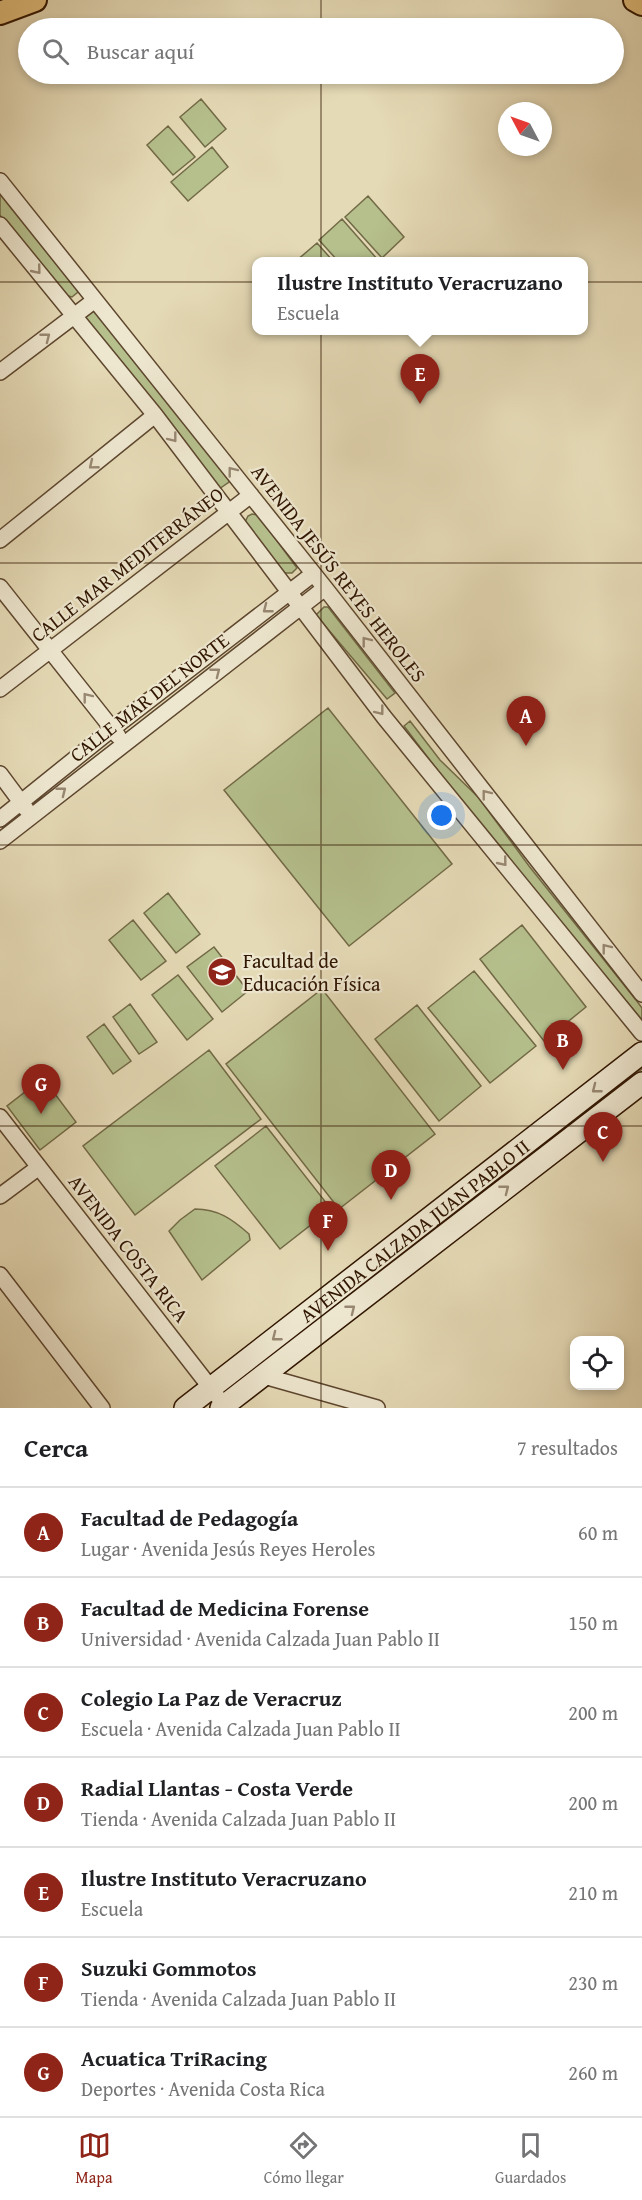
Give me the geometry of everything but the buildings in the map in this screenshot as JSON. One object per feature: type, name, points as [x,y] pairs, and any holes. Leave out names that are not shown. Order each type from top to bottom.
[{"type":"main road","points":[[0,13],[35,0]]},
{"type":"main road","points":[[635,0],[642,4]]},
{"type":"main road","name":"AVENIDA CALZADA JUAN PABLO II","points":[[185,1408],[642,1053]]},
{"type":"main road","name":"AVENIDA CALZADA JUAN PABLO II","points":[[222,1407],[642,1083]]},
{"type":"street","name":"AVENIDA JESÚS REYES HEROLES","points":[[0,181],[325,588],[642,994]]},
{"type":"street","points":[[0,225],[6,244],[74,315],[230,511],[384,717],[642,1033]]},
{"type":"street","points":[[0,372],[95,300]]},
{"type":"street","points":[[0,540],[155,416]]},
{"type":"street","name":"CALLE MAR MEDITERRÁNEO","points":[[0,689],[251,495]]},
{"type":"street","name":"CALLE MAR DEL NORTE","points":[[0,819],[112,729],[313,574]]},
{"type":"street","points":[[0,587],[123,744]]},
{"type":"street","name":"CALLE MAR DEL NORTE","points":[[0,841],[325,588]]},
{"type":"street","points":[[0,774],[32,816]]},
{"type":"street","name":"AVENIDA COSTA RICA","points":[[0,1117],[210,1388],[222,1407]]},
{"type":"street","points":[[0,1196],[39,1167]]},
{"type":"street","points":[[0,1275],[102,1408]]},
{"type":"street","points":[[264,1376],[377,1408]]},
{"type":"green space","points":[[201,99],[226,129],[205,147],[180,117]]},
{"type":"green space","points":[[168,126],[195,157],[173,175],[147,145]]},
{"type":"green space","points":[[212,147],[228,167],[188,201],[171,182]]},
{"type":"green space","points":[[0,190],[76,288],[78,292],[72,297],[65,295],[0,215]]},
{"type":"green space","points":[[368,196],[404,237],[381,257],[345,217]]},
{"type":"green space","points":[[342,219],[375,257],[334,257],[319,240]]},
{"type":"green space","points":[[317,243],[329,257],[301,257]]},
{"type":"green space","points":[[93,311],[99,313],[229,478],[229,482],[219,489],[84,318],[86,313]]},
{"type":"green space","points":[[252,514],[258,515],[297,568],[292,573],[283,573],[245,522]]},
{"type":"green space","points":[[324,607],[328,607],[395,693],[387,699],[316,615]]},
{"type":"green space","points":[[328,708],[452,864],[349,946],[224,790]]},
{"type":"green space","points":[[410,721],[440,760],[478,797],[529,866],[636,1000],[642,1008],[642,1020],[479,825],[404,726]]},
{"type":"green space","points":[[168,893],[200,934],[176,953],[144,913]]},
{"type":"green space","points":[[133,920],[166,961],[141,980],[109,940]]},
{"type":"green space","points":[[522,925],[586,1007],[544,1041],[480,959]]},
{"type":"green space","points":[[214,947],[248,991],[222,1012],[187,967]]},
{"type":"green space","points":[[474,971],[536,1046],[490,1083],[428,1008]]},
{"type":"green space","points":[[178,975],[213,1019],[187,1040],[152,995]]},
{"type":"green space","points":[[322,989],[435,1134],[339,1209],[226,1064]]},
{"type":"green space","points":[[130,1004],[157,1042],[139,1054],[113,1017]]},
{"type":"green space","points":[[417,1005],[481,1086],[439,1121],[375,1039]]},
{"type":"green space","points":[[104,1024],[131,1061],[113,1074],[87,1037]]},
{"type":"green space","points":[[209,1050],[261,1119],[135,1215],[83,1146]]},
{"type":"green space","points":[[642,1062],[642,1069],[230,1393],[225,1394],[223,1388]]},
{"type":"green space","points":[[43,1078],[76,1122],[40,1150],[7,1106]]},
{"type":"green space","points":[[266,1126],[331,1209],[280,1249],[215,1166]]},
{"type":"green space","points":[[195,1209],[203,1209],[224,1216],[249,1234],[250,1240],[202,1280],[169,1231]]},
{"type":"place","name":"Ilustre Instituto Veracruzano","points":[[420,404]]},
{"type":"place","name":"Facultad de Pedagogía","points":[[526,746]]},
{"type":"place","name":"Facultad de Educación Física","points":[[222,972]]},
{"type":"place","name":"Facultad de Medicina Forense","points":[[563,1070]]},
{"type":"place","name":"Acuatica TriRacing","points":[[41,1114]]},
{"type":"place","name":"Colegio La Paz de Veracruz","points":[[603,1162]]},
{"type":"place","name":"Radial Llantas - Costa Verde","points":[[391,1200]]},
{"type":"place","name":"Suzuki Gommotos","points":[[328,1251]]}]
